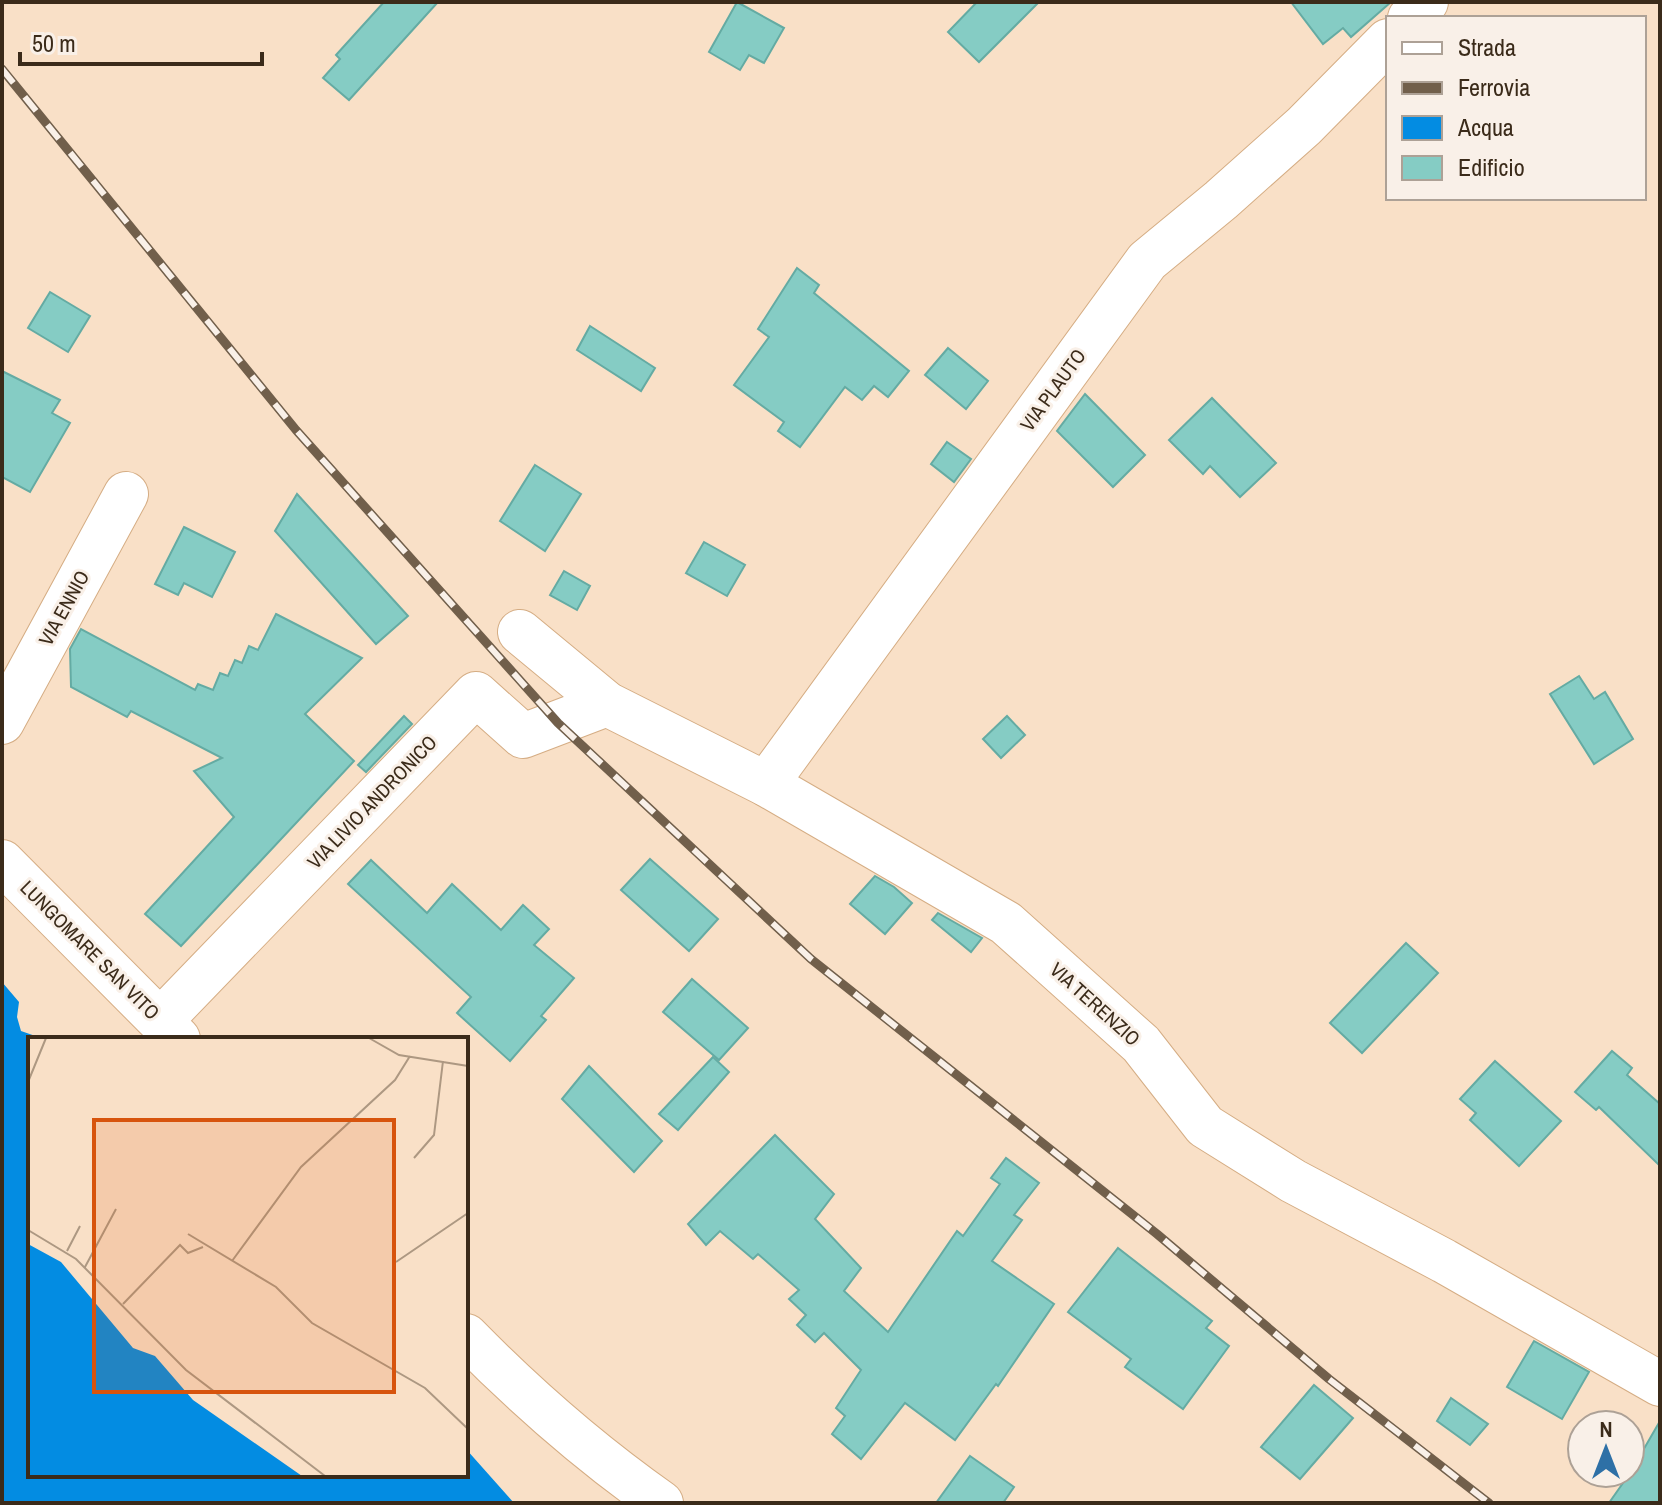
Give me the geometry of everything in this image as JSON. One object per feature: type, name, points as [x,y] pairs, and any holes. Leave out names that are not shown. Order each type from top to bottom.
[{"type":"street","name":"VIA PLAUTO","points":[[766,784],[1147,261],[1304,126],[1386,43]]},
{"type":"street","name":"VIA ENNIO","points":[[2,722],[126,494]]},
{"type":"street","name":"VIA TERENZIO","points":[[520,632],[607,704],[766,784],[1006,923],[1141,1044],[1205,1126],[1293,1181],[1444,1261],[1660,1384]]},
{"type":"street","name":"VIA LIVIO ANDRONICO","points":[[170,1030],[476,694],[523,736],[607,704]]},
{"type":"street","name":"LUNGOMARE SAN VITO","points":[[2,862],[170,1030]]},
{"type":"street","points":[[468,1338],[512,1383],[579,1442],[661,1503]]},
{"type":"water","points":[[2,982],[19,1002],[17,1017],[21,1031],[38,1037],[28,1037],[28,1477],[468,1477],[468,1451],[514,1503],[2,1503]]},
{"type":"building","points":[[384,2],[438,2],[349,100],[323,78],[340,59],[336,55]]},
{"type":"building","points":[[737,2],[784,28],[764,63],[749,55],[740,70],[709,52]]},
{"type":"building","points":[[977,2],[1039,2],[979,62],[948,32]]},
{"type":"building","points":[[1291,2],[1391,2],[1351,37],[1343,28],[1323,44]]},
{"type":"building","points":[[797,268],[819,285],[814,293],[909,371],[888,397],[874,386],[862,400],[845,387],[800,447],[778,431],[784,422],[734,385],[769,337],[758,329]]},
{"type":"building","points":[[50,292],[90,316],[68,352],[28,328]]},
{"type":"building","points":[[590,326],[655,368],[641,391],[577,350]]},
{"type":"building","points":[[948,348],[988,381],[966,409],[925,375]]},
{"type":"building","points":[[2,371],[60,400],[52,413],[70,423],[30,492],[2,477]]},
{"type":"building","points":[[1085,394],[1145,455],[1113,487],[1057,431]]},
{"type":"building","points":[[1212,398],[1276,463],[1240,497],[1210,466],[1203,474],[1169,440]]},
{"type":"building","points":[[947,442],[971,459],[954,482],[931,464]]},
{"type":"building","points":[[535,465],[581,494],[545,551],[500,521]]},
{"type":"building","points":[[297,494],[408,616],[376,644],[275,531]]},
{"type":"building","points":[[184,527],[235,552],[212,597],[184,583],[178,595],[155,584]]},
{"type":"building","points":[[704,542],[745,565],[727,596],[686,573]]},
{"type":"building","points":[[564,571],[590,586],[577,610],[550,595]]},
{"type":"building","points":[[276,614],[362,658],[305,714],[354,761],[181,946],[145,914],[234,817],[194,771],[222,758],[131,711],[127,717],[71,687],[70,649],[81,629],[195,690],[198,684],[213,690],[220,673],[228,676],[235,660],[242,663],[249,646],[258,650]]},
{"type":"building","points":[[1579,676],[1594,699],[1605,692],[1633,739],[1594,764],[1550,694]]},
{"type":"building","points":[[404,716],[412,724],[366,772],[358,765]]},
{"type":"building","points":[[1007,716],[1025,735],[1001,758],[983,739]]},
{"type":"building","points":[[650,859],[718,919],[689,951],[621,890]]},
{"type":"building","points":[[371,860],[427,913],[452,884],[501,930],[523,905],[549,929],[534,945],[574,978],[541,1016],[546,1020],[510,1061],[457,1013],[471,997],[348,884]]},
{"type":"building","points":[[875,876],[912,903],[885,934],[850,904]]},
{"type":"building","points":[[938,913],[982,938],[971,952],[932,920]]},
{"type":"building","points":[[1406,943],[1438,973],[1362,1053],[1330,1023]]},
{"type":"building","points":[[692,979],[748,1028],[719,1060],[663,1012]]},
{"type":"building","points":[[1612,1051],[1632,1068],[1627,1075],[1660,1104],[1660,1166],[1599,1107],[1596,1110],[1575,1092]]},
{"type":"building","points":[[713,1057],[729,1072],[678,1130],[659,1114]]},
{"type":"building","points":[[1495,1061],[1561,1121],[1519,1166],[1470,1120],[1476,1113],[1460,1099]]},
{"type":"building","points":[[589,1066],[662,1141],[634,1172],[562,1099]]},
{"type":"building","points":[[775,1135],[834,1194],[815,1219],[861,1268],[844,1291],[888,1332],[957,1231],[963,1236],[1000,1184],[991,1178],[1006,1158],[1039,1183],[1014,1215],[1022,1220],[992,1261],[1054,1304],[998,1386],[996,1384],[955,1440],[905,1403],[861,1459],[832,1434],[845,1416],[836,1408],[861,1370],[824,1333],[815,1342],[797,1325],[806,1315],[789,1299],[799,1290],[758,1254],[753,1259],[720,1231],[706,1245],[688,1224]]},
{"type":"building","points":[[1118,1248],[1212,1321],[1206,1328],[1229,1346],[1183,1409],[1125,1367],[1131,1359],[1068,1312]]},
{"type":"building","points":[[1534,1341],[1589,1372],[1562,1419],[1507,1387]]},
{"type":"building","points":[[1314,1385],[1353,1418],[1300,1479],[1261,1447]]},
{"type":"building","points":[[1451,1398],[1488,1424],[1470,1445],[1437,1421]]},
{"type":"building","points":[[1660,1421],[1660,1503],[1609,1503],[1619,1489],[1646,1489],[1646,1445]]},
{"type":"building","points":[[970,1456],[1014,1487],[1003,1503],[936,1503]]},
{"type":"railway","points":[[2,69],[296,430],[558,723],[811,959],[1157,1234],[1329,1379],[1489,1503]]}]
